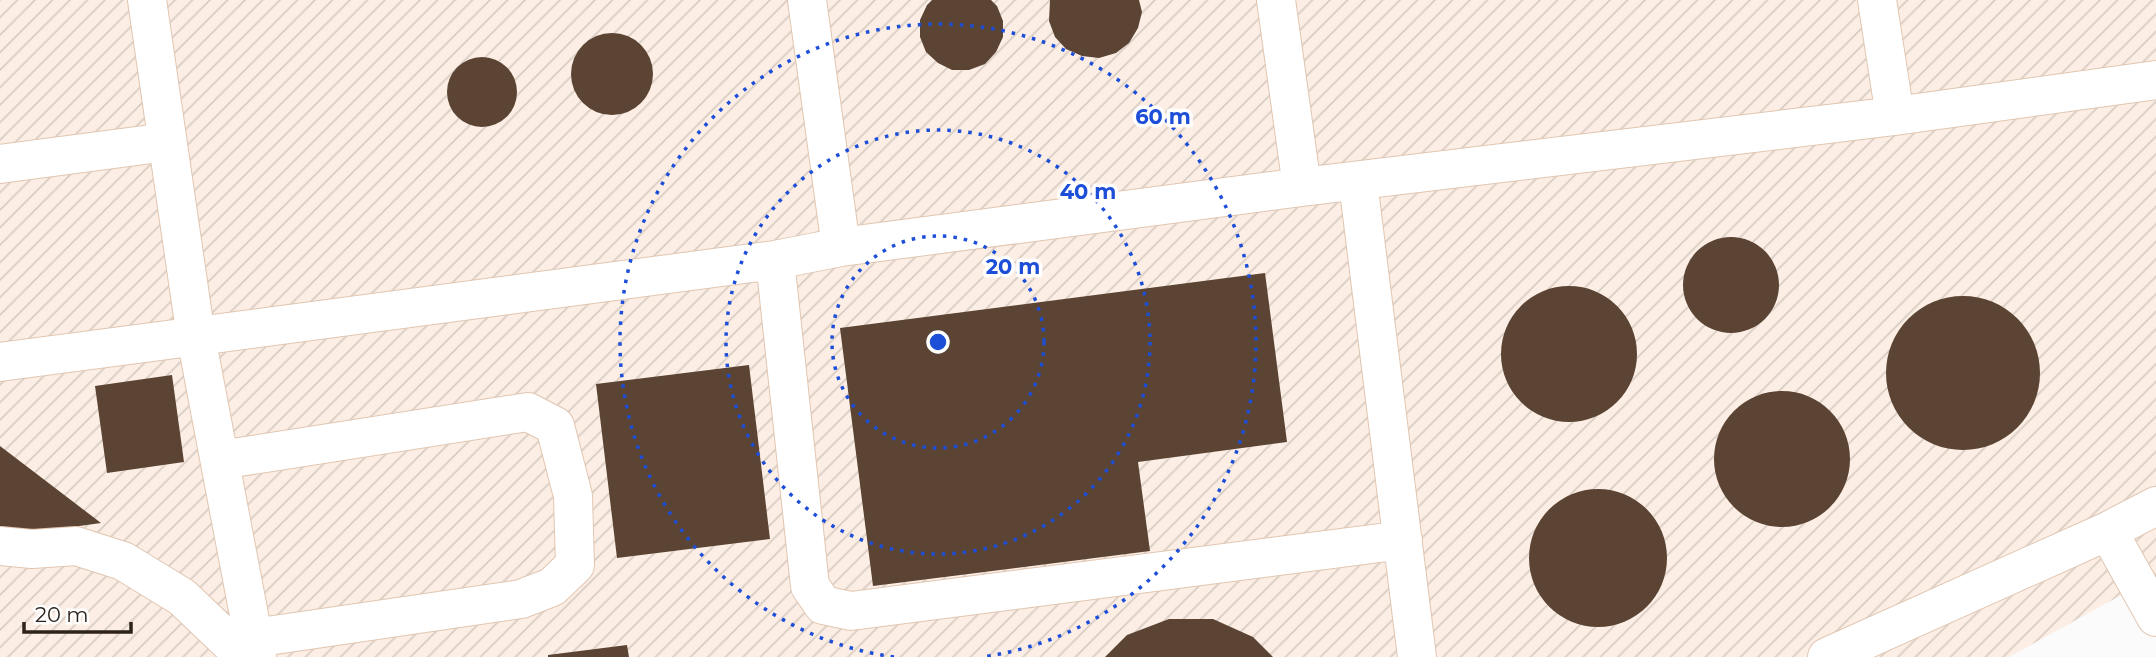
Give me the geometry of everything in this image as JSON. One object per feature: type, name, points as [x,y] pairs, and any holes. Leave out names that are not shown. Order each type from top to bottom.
[{"type":"lane","points":[[147,0],[196,337],[252,651]]},
{"type":"lane","points":[[807,0],[841,247]]},
{"type":"lane","points":[[1276,0],[1302,187]]},
{"type":"lane","points":[[1877,0],[1895,116]]},
{"type":"lane","points":[[0,362],[775,260],[841,247],[1302,187],[1895,116],[2156,80]]},
{"type":"lane","points":[[0,164],[167,142]]},
{"type":"lane","points":[[1358,182],[1417,657]]},
{"type":"lane","points":[[775,260],[810,586],[823,605],[851,611],[1403,540]]},
{"type":"lane","points":[[0,546],[32,549],[76,546],[123,561],[182,597],[252,651],[521,599],[552,587],[575,565],[573,496],[555,426],[528,412],[220,460]]},
{"type":"lane","points":[[1827,657],[2108,531],[2156,506]]},
{"type":"lane","points":[[2108,531],[2156,617]]},
{"type":"shaded area","points":[[0,0],[2156,0],[2156,576],[2009,657],[0,657]]},
{"type":"building","points":[[932,0],[991,0],[997,6],[1003,21],[1003,37],[996,52],[985,64],[969,70],[952,70],[938,63],[926,52],[920,37],[920,20]]},
{"type":"building","points":[[1050,0],[1139,0],[1142,12],[1138,28],[1129,43],[1116,53],[1099,58],[1082,56],[1066,49],[1055,37],[1049,21]]},
{"type":"building","points":[[604,33],[620,33],[635,40],[646,51],[653,66],[650,90],[641,103],[620,115],[604,115],[589,108],[578,97],[571,82],[571,66],[578,51],[589,40]]},
{"type":"building","points":[[489,57],[502,63],[511,72],[515,78],[515,106],[507,117],[496,125],[475,127],[457,117],[449,106],[447,85],[457,67],[468,59]]},
{"type":"building","points":[[1731,237],[1749,241],[1765,251],[1775,267],[1779,285],[1775,303],[1765,319],[1749,329],[1731,333],[1713,329],[1697,319],[1687,303],[1683,285],[1687,267],[1697,251],[1713,241]]},
{"type":"building","points":[[1265,273],[1287,442],[1138,462],[1150,551],[873,586],[840,328]]},
{"type":"building","points":[[1569,286],[1595,291],[1617,306],[1632,328],[1637,354],[1632,380],[1617,402],[1595,417],[1569,422],[1543,417],[1521,402],[1506,380],[1501,354],[1506,328],[1521,306],[1543,291]]},
{"type":"building","points":[[1963,296],[1993,302],[2018,318],[2034,343],[2040,373],[2034,403],[2018,428],[1993,444],[1963,450],[1933,444],[1908,428],[1892,403],[1886,373],[1892,343],[1908,318],[1933,302]]},
{"type":"building","points":[[749,365],[770,539],[617,558],[596,384]]},
{"type":"building","points":[[172,375],[184,462],[107,473],[95,386]]},
{"type":"building","points":[[1782,391],[1808,396],[1830,411],[1845,433],[1850,459],[1845,485],[1830,507],[1808,522],[1782,527],[1756,522],[1734,507],[1719,485],[1714,459],[1719,433],[1734,411],[1756,396]]},
{"type":"building","points":[[0,446],[101,523],[0,537]]},
{"type":"building","points":[[1598,489],[1624,495],[1646,510],[1661,532],[1667,558],[1661,584],[1646,606],[1624,621],[1598,627],[1572,621],[1550,606],[1535,584],[1529,558],[1535,532],[1550,510],[1572,495]]},
{"type":"building","points":[[1169,619],[1213,619],[1253,637],[1273,657],[1105,657],[1127,635]]},
{"type":"building","points":[[627,645],[629,657],[548,657],[548,655]]}]
